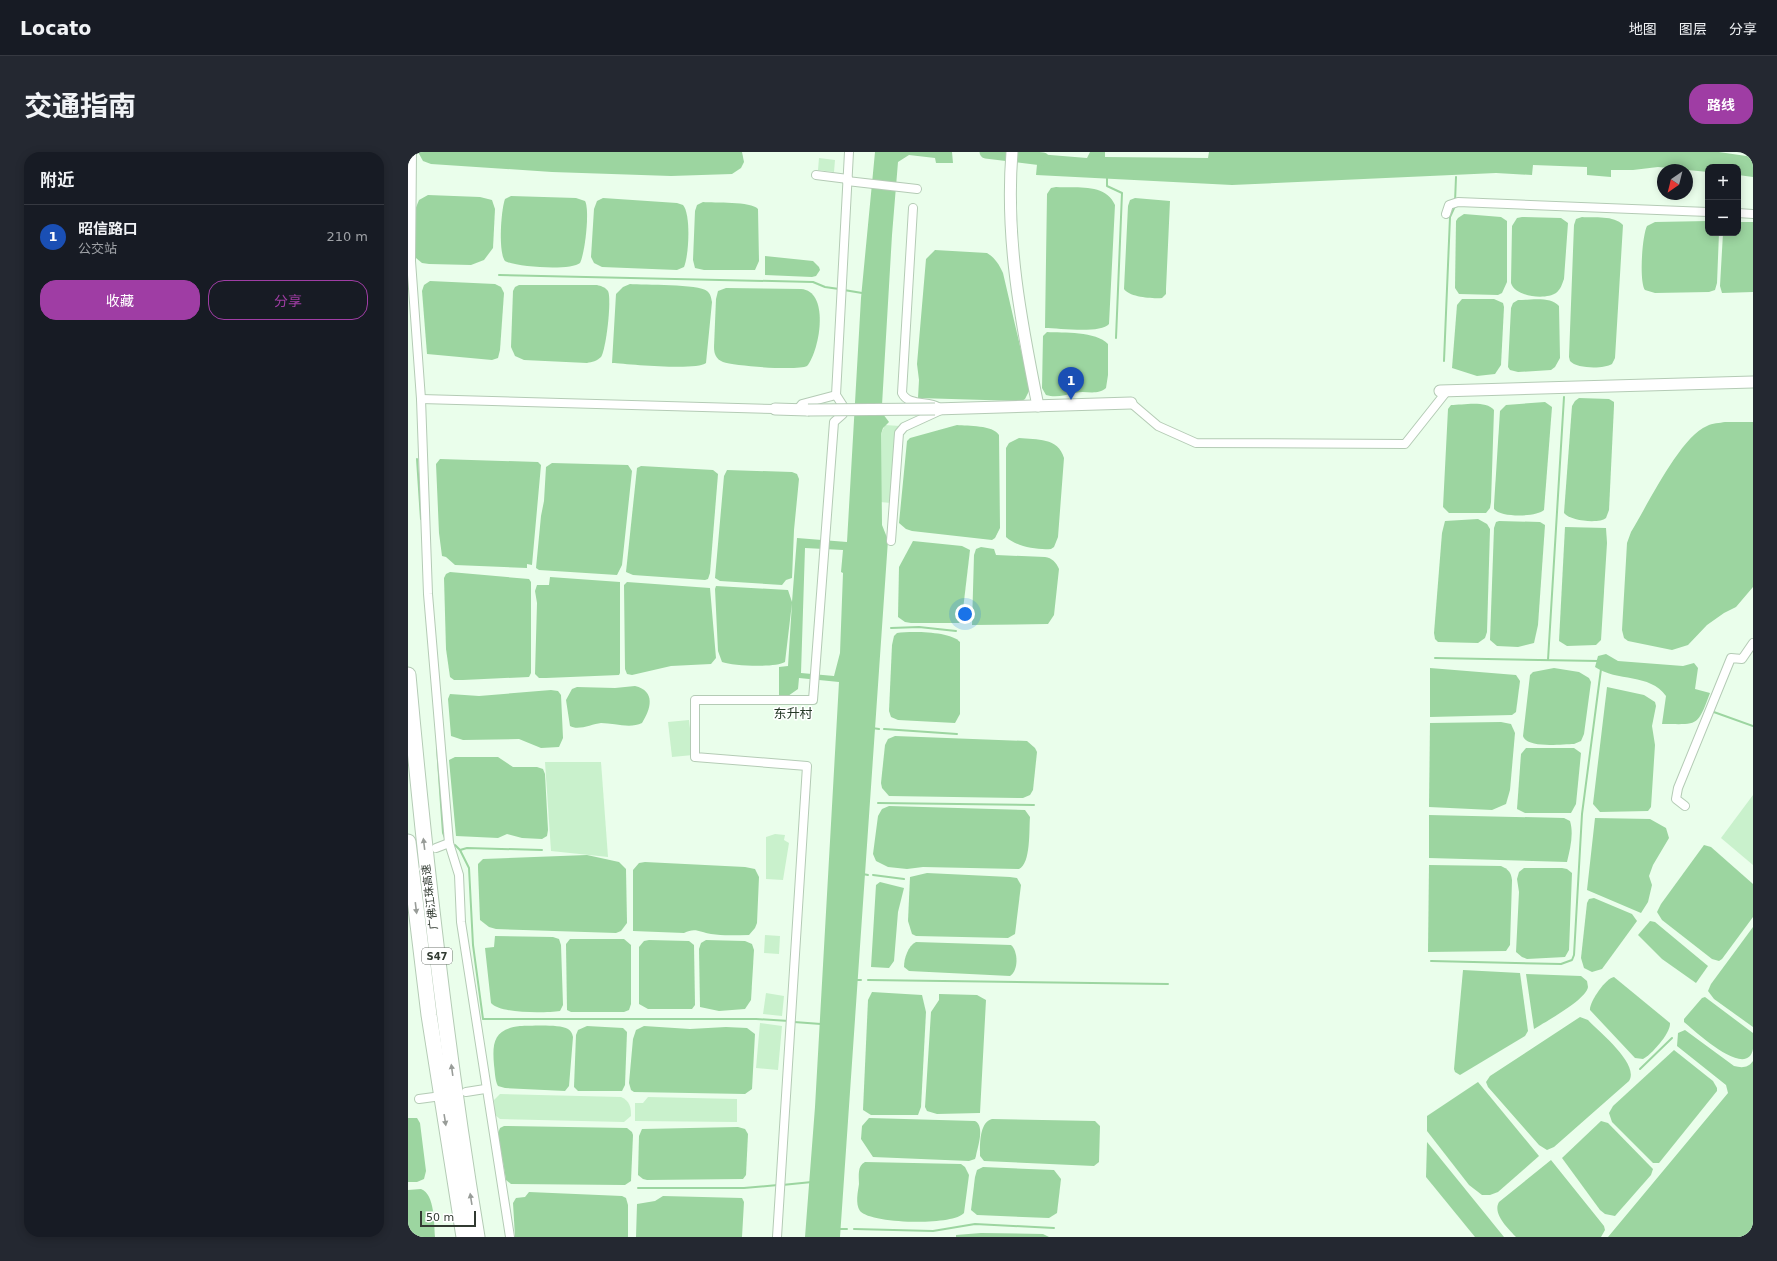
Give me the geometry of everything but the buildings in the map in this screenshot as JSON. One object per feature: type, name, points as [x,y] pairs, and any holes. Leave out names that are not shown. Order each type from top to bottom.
[{"type":"highway","name":"广佛江珠高速","points":[[408,675],[422,829],[443,1007],[477,1237]]},
{"type":"highway","name":"广佛江珠高速","points":[[408,842],[429,1015],[464,1237]]},
{"type":"street","points":[[412,152],[411,262],[421,399],[428,594],[449,844],[459,874],[461,922],[510,1237]]},
{"type":"street","points":[[777,1237],[807,766],[695,757],[695,700],[812,700],[834,422],[843,414],[845,409],[836,395],[849,152]]},
{"type":"street","points":[[1012,152],[1010,183],[1013,267],[1038,406]]},
{"type":"street","points":[[816,175],[917,189]]},
{"type":"street","points":[[1446,214],[1449,205],[1458,202],[1705,212]]},
{"type":"street","points":[[913,208],[902,393],[908,400],[934,404],[939,410]]},
{"type":"street","points":[[1741,213],[1753,214]]},
{"type":"street","points":[[421,399],[802,410],[939,410],[1131,403],[1158,426],[1196,443],[1405,444],[1444,391],[1753,382]]},
{"type":"street","points":[[802,410],[802,404],[836,395]]},
{"type":"street","points":[[891,541],[899,433],[904,427],[939,410]]},
{"type":"street","points":[[1685,806],[1676,799],[1678,788],[1731,658],[1742,659],[1753,643]]},
{"type":"street","points":[[436,848],[449,844]]},
{"type":"street","points":[[466,1092],[486,1089]]},
{"type":"street","points":[[419,1099],[434,1097]]},
{"type":"shaded area","points":[[418,152],[742,152],[744,162],[741,168],[732,174],[671,176],[552,172],[431,164],[423,161]]},
{"type":"shaded area","points":[[875,152],[952,152],[953,163],[936,163],[935,158],[909,155],[898,162],[882,405],[883,414],[889,422],[883,428],[881,434],[882,525],[888,540],[840,1237],[805,1237],[815,1107],[839,682],[799,678],[798,689],[788,696],[779,695],[779,667],[788,666],[792,603],[785,662],[780,664],[754,666],[735,665],[722,662],[718,651],[715,589],[716,586],[788,590],[792,602],[797,538],[847,542],[861,298]],"holes":[[[805,548],[843,550],[841,572],[843,573],[840,653],[834,676],[801,673]]]},
{"type":"shaded area","points":[[1090,152],[1105,152],[1105,157],[1208,158],[1209,152],[1719,152],[1753,157],[1753,177],[1741,175],[1741,164],[1705,164],[1705,172],[1693,170],[1693,164],[1657,164],[1657,167],[1633,170],[1611,170],[1611,177],[1587,175],[1587,167],[1533,165],[1532,175],[1496,173],[1232,185],[1036,175],[1038,154],[1087,158]]},
{"type":"shaded area","points":[[819,158],[835,160],[834,172],[818,170]]},
{"type":"shaded area","points":[[1081,187],[1098,190],[1111,198],[1115,205],[1109,324],[1104,327],[1089,330],[1045,328],[1047,194],[1051,188]]},
{"type":"shaded area","points":[[428,195],[480,197],[492,200],[495,209],[493,248],[484,260],[471,265],[429,264],[422,263],[416,258],[415,210],[419,200]]},
{"type":"shaded area","points":[[511,196],[576,198],[585,201],[587,213],[586,232],[584,250],[580,263],[566,267],[543,267],[520,265],[505,261],[501,249],[501,221],[505,199]]},
{"type":"shaded area","points":[[603,198],[677,203],[683,205],[686,210],[688,225],[687,254],[684,267],[677,270],[602,267],[594,263],[591,257],[594,209],[597,201]]},
{"type":"shaded area","points":[[1135,198],[1170,201],[1166,294],[1162,298],[1136,296],[1124,289],[1128,206],[1130,200]]},
{"type":"shaded area","points":[[703,202],[748,205],[754,206],[758,209],[759,261],[755,270],[704,270],[695,268],[693,260],[695,211],[697,205]]},
{"type":"shaded area","points":[[1464,214],[1501,217],[1507,221],[1507,282],[1502,293],[1498,295],[1459,294],[1455,288],[1456,221]]},
{"type":"shaded area","points":[[1582,217],[1609,218],[1623,225],[1615,358],[1612,364],[1603,367],[1578,366],[1570,361],[1569,357],[1574,225],[1576,219]]},
{"type":"shaded area","points":[[1517,218],[1561,218],[1568,223],[1564,279],[1556,293],[1538,297],[1531,296],[1518,291],[1511,283],[1512,226]]},
{"type":"shaded area","points":[[1705,221],[1705,236],[1719,236],[1717,283],[1715,290],[1709,292],[1655,293],[1645,290],[1642,278],[1642,259],[1645,231],[1647,226],[1655,222]]},
{"type":"shaded area","points":[[1741,222],[1753,222],[1753,292],[1722,293],[1720,286],[1723,236],[1741,236]]},
{"type":"shaded area","points":[[935,250],[987,253],[995,259],[1000,267],[1003,273],[1030,389],[1025,399],[1022,401],[918,398],[919,380],[917,364],[926,259]]},
{"type":"shaded area","points":[[765,256],[813,261],[820,270],[816,276],[812,277],[765,275]]},
{"type":"shaded area","points":[[430,281],[495,284],[501,287],[504,293],[500,350],[498,358],[492,360],[427,354],[422,291],[424,285]]},
{"type":"shaded area","points":[[630,284],[693,287],[708,292],[711,296],[712,302],[706,363],[689,367],[676,367],[612,363],[616,294],[623,287]]},
{"type":"shaded area","points":[[519,285],[597,285],[606,289],[609,296],[609,314],[605,345],[601,357],[587,363],[524,360],[515,356],[511,347],[513,291],[515,287]]},
{"type":"shaded area","points":[[726,288],[801,289],[810,292],[816,300],[820,322],[816,348],[807,366],[792,368],[740,365],[729,364],[719,359],[714,350],[716,299],[718,291]]},
{"type":"shaded area","points":[[1462,299],[1494,299],[1503,303],[1501,365],[1495,374],[1477,376],[1452,368],[1457,305]]},
{"type":"shaded area","points":[[1518,300],[1546,300],[1559,306],[1560,358],[1555,367],[1551,370],[1518,372],[1510,370],[1508,367],[1511,308],[1513,303]]},
{"type":"shaded area","points":[[1047,332],[1088,335],[1103,340],[1108,344],[1108,375],[1106,388],[1099,392],[1079,392],[1057,396],[1046,395],[1042,388],[1043,336]]},
{"type":"shaded area","points":[[1579,398],[1609,399],[1614,402],[1609,510],[1606,518],[1597,521],[1578,520],[1567,516],[1564,513],[1572,406]]},
{"type":"shaded area","points":[[1545,402],[1552,407],[1544,510],[1534,514],[1519,516],[1498,512],[1494,509],[1494,505],[1500,411],[1506,405]]},
{"type":"shaded area","points":[[1480,404],[1486,405],[1494,410],[1491,502],[1490,508],[1486,513],[1449,513],[1443,507],[1448,409],[1451,405]]},
{"type":"shaded area","points":[[1725,422],[1753,422],[1753,587],[1736,607],[1724,613],[1707,625],[1688,645],[1672,650],[1628,641],[1624,638],[1622,630],[1627,543],[1631,532],[1665,473],[1686,444],[1707,426]]},
{"type":"shaded area","points":[[885,425],[900,426],[896,432],[891,503],[880,502],[881,434]]},
{"type":"shaded area","points":[[957,425],[991,429],[999,435],[1000,528],[995,538],[992,540],[912,531],[906,529],[899,523],[907,441],[910,438]]},
{"type":"shaded area","points":[[1019,438],[1052,443],[1061,451],[1064,458],[1058,537],[1054,547],[1051,549],[1027,547],[1006,537],[1006,448],[1009,443]]},
{"type":"shaded area","points":[[440,459],[538,462],[541,465],[532,565],[527,564],[527,568],[455,565],[446,557],[442,556],[439,533],[436,464]]},
{"type":"shaded area","points":[[552,463],[628,465],[632,471],[622,565],[617,575],[539,570],[536,568],[541,516],[544,501],[546,467]]},
{"type":"shaded area","points":[[641,466],[713,470],[718,474],[710,573],[708,579],[633,575],[626,572],[637,468]]},
{"type":"shaded area","points":[[727,470],[792,472],[797,474],[799,479],[794,530],[792,578],[786,580],[782,585],[720,581],[715,578],[724,476]]},
{"type":"shaded area","points":[[1478,519],[1487,524],[1490,529],[1487,632],[1485,638],[1478,643],[1438,642],[1435,639],[1434,633],[1442,533],[1445,521]]},
{"type":"shaded area","points":[[1496,522],[1540,522],[1545,525],[1538,625],[1534,643],[1518,647],[1497,646],[1490,640],[1494,528]]},
{"type":"shaded area","points":[[1565,527],[1606,528],[1607,543],[1601,640],[1596,645],[1567,646],[1559,641]]},
{"type":"shaded area","points":[[913,541],[962,546],[970,550],[962,618],[959,623],[911,623],[905,622],[898,617],[899,567]]},
{"type":"shaded area","points":[[981,547],[994,549],[996,555],[1045,557],[1052,559],[1055,562],[1059,569],[1054,615],[1048,624],[972,625],[974,555],[976,549]]},
{"type":"shaded area","points":[[450,572],[529,579],[531,582],[531,673],[529,677],[454,680],[450,677],[446,649],[444,578],[446,574]]},
{"type":"shaded area","points":[[550,577],[620,582],[619,675],[539,678],[535,674],[537,603],[535,591],[537,585],[549,585]]},
{"type":"shaded area","points":[[627,582],[710,588],[716,658],[711,664],[671,666],[632,675],[627,674],[625,669],[624,585]]},
{"type":"shaded area","points":[[920,632],[939,634],[955,638],[960,642],[960,714],[955,723],[898,720],[891,717],[889,711],[892,645],[894,636],[897,633]]},
{"type":"shaded area","points":[[1606,654],[1618,661],[1683,666],[1694,663],[1698,668],[1695,689],[1710,693],[1699,718],[1695,722],[1690,723],[1662,724],[1666,696],[1651,684],[1613,675],[1595,667],[1598,656]]},
{"type":"shaded area","points":[[1430,668],[1516,675],[1520,681],[1516,712],[1512,715],[1430,717]]},
{"type":"shaded area","points":[[1554,668],[1579,672],[1589,678],[1591,682],[1584,734],[1581,741],[1574,744],[1546,745],[1531,743],[1523,736],[1530,675],[1533,672]]},
{"type":"shaded area","points":[[635,686],[642,688],[646,692],[650,701],[648,712],[642,723],[632,726],[601,723],[581,728],[570,726],[566,700],[572,689],[577,687],[615,688]]},
{"type":"shaded area","points":[[1607,687],[1644,695],[1655,702],[1656,706],[1652,726],[1655,745],[1651,807],[1648,811],[1600,812],[1593,804]]},
{"type":"shaded area","points":[[551,690],[558,691],[561,695],[563,738],[559,747],[541,748],[519,739],[463,740],[451,736],[448,699],[450,694],[479,696]]},
{"type":"shaded area","points":[[689,720],[693,755],[672,757],[668,722]]},
{"type":"shaded area","points":[[1501,722],[1511,724],[1515,733],[1510,790],[1506,804],[1492,810],[1429,807],[1430,723]]},
{"type":"shaded area","points":[[895,736],[1027,741],[1035,748],[1037,752],[1033,790],[1030,795],[1023,798],[889,796],[882,788],[881,783],[885,745],[888,739]]},
{"type":"shaded area","points":[[1526,748],[1574,748],[1581,753],[1576,804],[1571,813],[1525,813],[1517,809],[1521,754]]},
{"type":"shaded area","points":[[455,757],[498,757],[513,767],[537,767],[543,769],[545,774],[547,836],[542,839],[522,838],[507,834],[498,838],[456,836],[449,760]]},
{"type":"shaded area","points":[[545,762],[601,762],[608,857],[551,851]]},
{"type":"shaded area","points":[[1753,795],[1753,865],[1721,838]]},
{"type":"shaded area","points":[[889,806],[1025,810],[1030,817],[1029,846],[1026,860],[1023,866],[1019,869],[923,867],[907,869],[888,867],[876,861],[873,854],[878,816],[882,809]]},
{"type":"shaded area","points":[[1429,815],[1564,818],[1570,821],[1572,831],[1567,862],[1429,858]]},
{"type":"shaded area","points":[[1595,818],[1650,819],[1666,828],[1669,838],[1653,865],[1649,876],[1652,885],[1648,902],[1641,913],[1587,890]]},
{"type":"shaded area","points":[[775,834],[785,835],[784,840],[789,843],[783,880],[766,879],[766,837]]},
{"type":"shaded area","points":[[1704,845],[1711,847],[1753,884],[1753,917],[1719,961],[1712,959],[1662,920],[1657,912],[1661,904]]},
{"type":"shaded area","points":[[587,855],[619,862],[626,869],[627,923],[621,931],[616,933],[496,929],[489,927],[480,920],[478,864],[483,859]]},
{"type":"shaded area","points":[[645,862],[745,867],[755,869],[759,877],[757,923],[755,928],[749,935],[716,935],[698,930],[691,930],[684,933],[633,931],[633,870],[639,863]]},
{"type":"shaded area","points":[[1429,865],[1501,866],[1509,871],[1512,880],[1510,945],[1506,951],[1428,952]]},
{"type":"shaded area","points":[[1524,868],[1562,868],[1567,869],[1572,873],[1569,950],[1565,957],[1527,959],[1516,952],[1519,892],[1517,879],[1519,872]]},
{"type":"shaded area","points":[[927,873],[1017,878],[1021,885],[1015,934],[1008,938],[916,936],[912,934],[908,921],[910,877]]},
{"type":"shaded area","points":[[880,882],[904,888],[898,912],[894,961],[889,968],[871,967],[876,885]]},
{"type":"shaded area","points":[[1594,898],[1632,914],[1637,921],[1602,969],[1592,972],[1584,968],[1581,958],[1587,903],[1589,899]]},
{"type":"shaded area","points":[[1650,921],[1655,922],[1708,966],[1696,983],[1662,959],[1638,935]]},
{"type":"shaded area","points":[[1753,927],[1753,1027],[1714,999],[1708,991],[1711,984]]},
{"type":"shaded area","points":[[765,935],[780,936],[779,954],[764,953]]},
{"type":"shaded area","points":[[495,936],[553,937],[559,939],[561,945],[563,1005],[560,1011],[513,1011],[496,1007],[491,1003],[485,948],[494,947]]},
{"type":"shaded area","points":[[570,939],[624,939],[631,945],[631,1004],[629,1010],[624,1012],[571,1012],[567,1010],[566,944]]},
{"type":"shaded area","points":[[706,940],[745,941],[752,944],[754,950],[751,1000],[745,1009],[719,1011],[700,1007],[699,949],[701,943]]},
{"type":"shaded area","points":[[644,941],[689,941],[694,945],[695,1005],[692,1009],[648,1009],[639,1004],[639,947]]},
{"type":"shaded area","points":[[916,942],[1011,945],[1016,956],[1015,969],[1010,976],[909,971],[904,967],[905,960],[909,949]]},
{"type":"shaded area","points":[[1463,970],[1520,973],[1528,1031],[1525,1036],[1460,1075],[1455,1072],[1454,1069]]},
{"type":"shaded area","points":[[1526,974],[1581,976],[1587,981],[1588,987],[1586,992],[1573,1004],[1534,1029]]},
{"type":"shaded area","points":[[1614,977],[1670,1023],[1664,1038],[1651,1053],[1643,1059],[1635,1058],[1590,1010],[1590,1006],[1599,991],[1607,981]]},
{"type":"shaded area","points":[[872,992],[922,995],[926,1012],[921,1107],[918,1115],[871,1115],[863,1110],[868,1000]]},
{"type":"shaded area","points":[[766,993],[784,996],[782,1016],[763,1014]]},
{"type":"shaded area","points":[[939,994],[977,995],[986,1000],[980,1113],[937,1114],[927,1111],[925,1107],[931,1012],[939,1000]]},
{"type":"shaded area","points":[[1705,997],[1753,1033],[1753,1049],[1749,1057],[1741,1059],[1731,1056],[1709,1043],[1684,1022],[1684,1019],[1702,998]]},
{"type":"shaded area","points":[[1580,1017],[1588,1020],[1609,1040],[1624,1057],[1631,1074],[1629,1081],[1554,1147],[1547,1150],[1539,1145],[1488,1087],[1486,1082],[1490,1076]]},
{"type":"shaded area","points":[[760,1023],[782,1026],[778,1070],[756,1068]]},
{"type":"shaded area","points":[[520,1026],[558,1026],[564,1027],[571,1031],[573,1037],[569,1086],[565,1091],[505,1088],[498,1086],[494,1065],[494,1043],[496,1038],[505,1030]]},
{"type":"shaded area","points":[[587,1026],[623,1028],[627,1032],[625,1085],[622,1091],[578,1091],[574,1087],[576,1035],[578,1030]]},
{"type":"shaded area","points":[[644,1026],[690,1029],[726,1027],[747,1028],[755,1034],[752,1089],[745,1094],[634,1092],[631,1090],[629,1083],[633,1039],[636,1030]]},
{"type":"shaded area","points":[[1685,1030],[1734,1066],[1745,1067],[1753,1061],[1753,1237],[1608,1237],[1728,1093],[1726,1085],[1677,1046],[1678,1033]]},
{"type":"shaded area","points":[[1674,1050],[1713,1081],[1717,1091],[1659,1163],[1653,1163],[1612,1122],[1609,1113],[1613,1106]]},
{"type":"shaded area","points":[[1478,1082],[1539,1156],[1498,1192],[1490,1195],[1482,1195],[1469,1185],[1427,1131],[1427,1116]]},
{"type":"shaded area","points":[[500,1094],[621,1097],[626,1100],[629,1105],[631,1116],[624,1122],[500,1119],[495,1115],[494,1100]]},
{"type":"shaded area","points":[[648,1097],[737,1099],[737,1122],[635,1121],[635,1103],[643,1103]]},
{"type":"shaded area","points":[[408,1118],[417,1118],[420,1123],[426,1171],[424,1179],[417,1182],[408,1182]]},
{"type":"shaded area","points":[[869,1118],[975,1121],[980,1127],[980,1132],[975,1159],[969,1161],[873,1157],[861,1139],[862,1126]]},
{"type":"shaded area","points":[[992,1119],[1095,1121],[1100,1126],[1099,1162],[1094,1166],[984,1161],[980,1156],[982,1129],[988,1121]]},
{"type":"shaded area","points":[[1601,1121],[1608,1123],[1653,1169],[1651,1175],[1615,1216],[1605,1214],[1600,1210],[1562,1158]]},
{"type":"shaded area","points":[[504,1126],[627,1128],[633,1135],[631,1181],[625,1185],[511,1184],[506,1180],[498,1133],[500,1128]]},
{"type":"shaded area","points":[[738,1127],[745,1129],[748,1134],[746,1175],[743,1179],[647,1180],[638,1175],[639,1136],[642,1129]]},
{"type":"shaded area","points":[[1427,1142],[1504,1237],[1475,1237],[1426,1177]]},
{"type":"shaded area","points":[[1551,1160],[1604,1226],[1605,1230],[1601,1237],[1516,1237],[1502,1221],[1497,1207],[1499,1202]]},
{"type":"shaded area","points":[[865,1162],[961,1164],[965,1167],[969,1175],[964,1213],[957,1217],[929,1222],[895,1221],[879,1219],[867,1215],[860,1211],[857,1201],[859,1172],[862,1164]]},
{"type":"shaded area","points":[[983,1167],[1054,1170],[1061,1179],[1057,1213],[1049,1218],[977,1215],[971,1210],[975,1177],[977,1170]]},
{"type":"shaded area","points":[[421,1189],[426,1192],[431,1203],[434,1217],[435,1237],[408,1237],[408,1190]]},
{"type":"shaded area","points":[[529,1192],[622,1196],[626,1198],[628,1205],[628,1237],[515,1237],[513,1203],[516,1198],[525,1197]]},
{"type":"shaded area","points":[[663,1196],[742,1198],[744,1202],[742,1237],[636,1237],[637,1204],[655,1201]]},
{"type":"shaded area","points":[[981,1233],[1043,1234],[1049,1237],[956,1237],[956,1235]]},
{"type":"waterway","points":[[986,152],[1043,159]]},
{"type":"waterway","points":[[1455,202],[1456,177]]},
{"type":"waterway","points":[[1107,178],[1107,186],[1122,193],[1116,338]]},
{"type":"waterway","points":[[1444,361],[1450,217],[1455,206]]},
{"type":"waterway","points":[[499,275],[813,282],[825,287],[839,289]]},
{"type":"waterway","points":[[844,290],[862,293]]},
{"type":"waterway","points":[[1548,660],[1564,397]]},
{"type":"waterway","points":[[417,459],[421,519]]},
{"type":"waterway","points":[[891,628],[919,627],[956,631]]},
{"type":"waterway","points":[[1435,658],[1599,661]]},
{"type":"waterway","points":[[1431,961],[1561,964],[1572,960],[1574,955],[1582,814],[1601,669]]},
{"type":"waterway","points":[[1711,711],[1753,726]]},
{"type":"waterway","points":[[872,728],[879,729]]},
{"type":"waterway","points":[[884,729],[957,734]]},
{"type":"waterway","points":[[437,747],[443,833],[445,838]]},
{"type":"waterway","points":[[878,803],[1034,805]]},
{"type":"waterway","points":[[455,845],[460,850]]},
{"type":"waterway","points":[[542,850],[467,848],[460,850],[469,868],[473,945],[483,1019],[756,1019],[789,1021]]},
{"type":"waterway","points":[[863,874],[868,875]]},
{"type":"waterway","points":[[873,875],[904,879]]},
{"type":"waterway","points":[[855,980],[861,980]]},
{"type":"waterway","points":[[868,980],[1168,984]]},
{"type":"waterway","points":[[794,1022],[821,1024]]},
{"type":"waterway","points":[[1640,1069],[1672,1038]]},
{"type":"waterway","points":[[782,1185],[812,1182]]},
{"type":"waterway","points":[[638,1188],[744,1188],[778,1185]]},
{"type":"waterway","points":[[854,1229],[933,1231],[975,1224],[1054,1228]]},
{"type":"waterway","points":[[839,1229],[847,1229]]},
{"type":"place","name":"昭信路口","points":[[1071,400]]},
{"type":"district","name":"东升村","points":[[793,713]]}]
